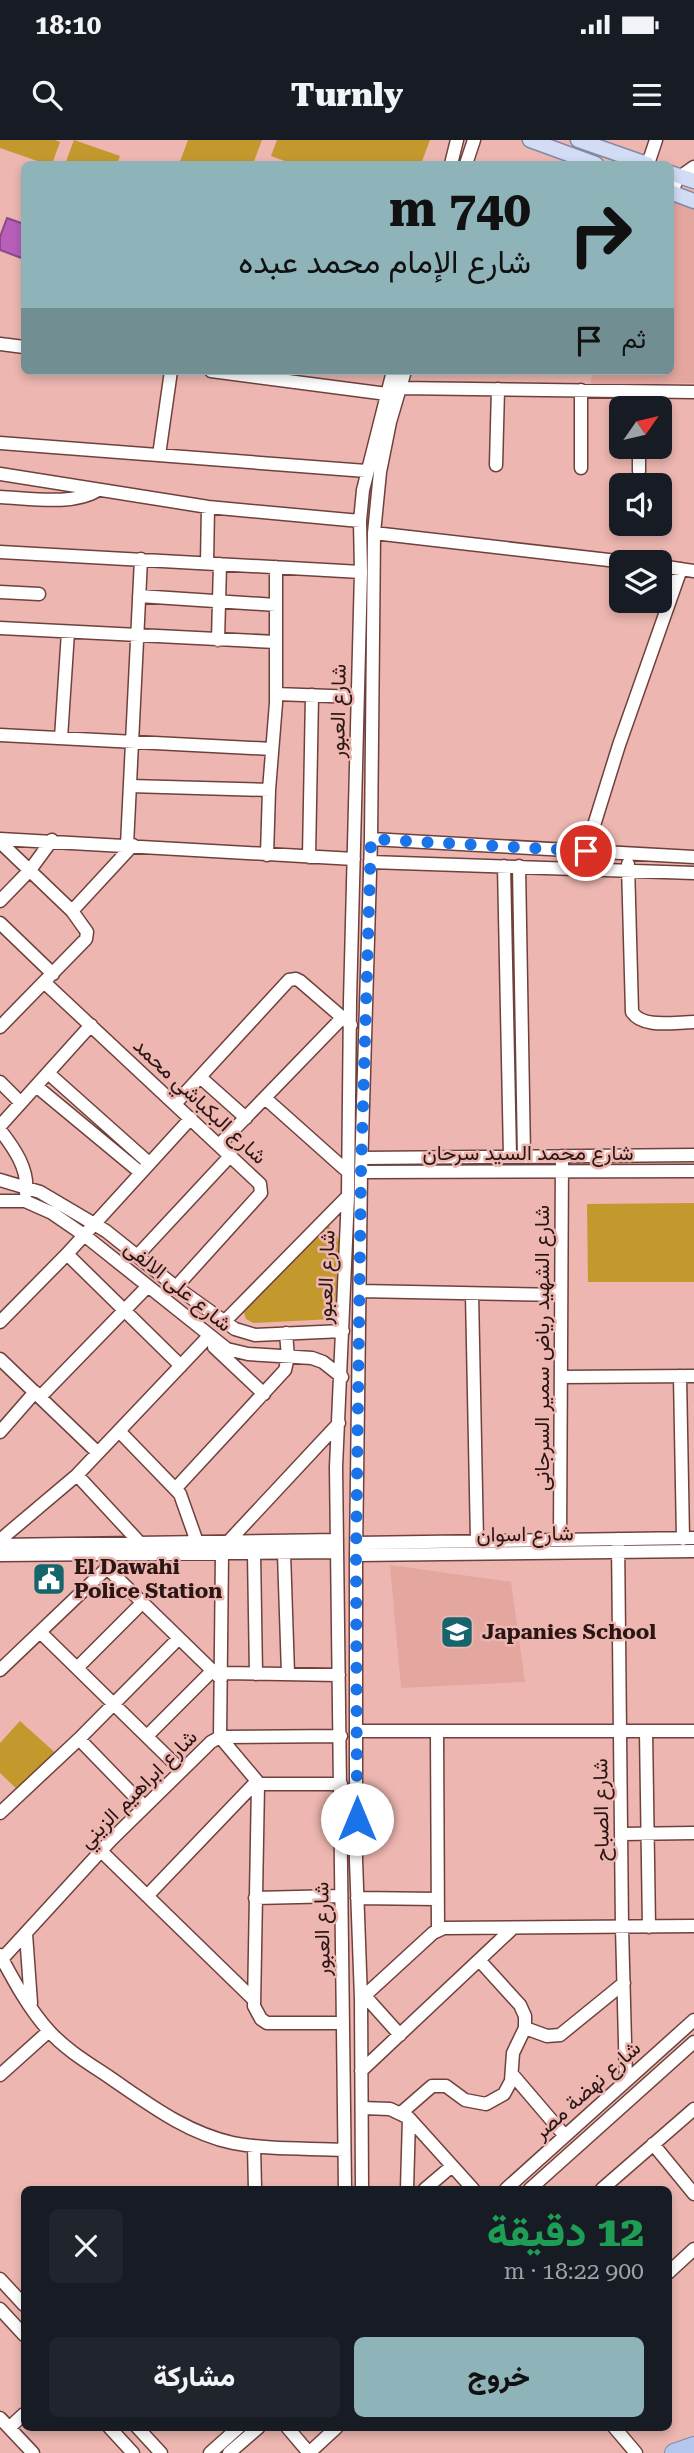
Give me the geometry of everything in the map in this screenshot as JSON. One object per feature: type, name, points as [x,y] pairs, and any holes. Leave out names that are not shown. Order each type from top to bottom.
[{"type":"highway","points":[[674,2453],[694,2446]]},
{"type":"main road","points":[[530,140],[588,161]]},
{"type":"main road","points":[[578,140],[639,161]]},
{"type":"main road","points":[[674,193],[694,201]]},
{"type":"street","points":[[451,161],[457,140]]},
{"type":"street","points":[[467,161],[474,140]]},
{"type":"street","points":[[649,161],[656,140]]},
{"type":"street","points":[[682,177],[694,167]]},
{"type":"street","points":[[0,344],[21,347]]},
{"type":"street","points":[[159,455],[170,375]]},
{"type":"street","points":[[247,375],[393,391],[498,389],[694,392]]},
{"type":"street","name":"شارع العبور","points":[[362,2186],[363,1997],[357,1898],[356,1549],[360,1291],[346,1022],[350,1001],[354,859],[364,713],[357,697],[364,678],[374,533],[393,375]]},
{"type":"street","name":"شارع العبور","points":[[345,2186],[336,1468],[348,1196],[362,1158],[368,970],[371,839],[364,713],[360,521],[366,471],[393,391],[403,375]]},
{"type":"street","points":[[496,465],[498,389]]},
{"type":"street","points":[[581,390],[581,468]]},
{"type":"street","points":[[0,443],[366,471]]},
{"type":"street","points":[[639,459],[639,471]]},
{"type":"street","points":[[0,474],[208,507],[360,521]]},
{"type":"street","points":[[0,497],[74,499],[88,497],[98,490]]},
{"type":"street","points":[[208,507],[219,601],[218,640]]},
{"type":"street","points":[[374,533],[609,560]]},
{"type":"street","points":[[0,552],[361,572]]},
{"type":"street","points":[[72,911],[130,845],[130,786],[141,559]]},
{"type":"street","points":[[267,855],[276,694],[276,567]]},
{"type":"street","points":[[586,851],[619,745],[688,570]]},
{"type":"street","points":[[0,592],[39,594]]},
{"type":"street","points":[[139,596],[276,605]]},
{"type":"street","points":[[0,628],[276,642]]},
{"type":"street","points":[[61,738],[68,632]]},
{"type":"street","points":[[276,694],[357,697]]},
{"type":"street","points":[[309,857],[312,695]]},
{"type":"street","points":[[0,735],[272,749]]},
{"type":"street","points":[[130,786],[269,790]]},
{"type":"street","points":[[371,839],[694,857]]},
{"type":"street","points":[[0,840],[52,840],[354,859]]},
{"type":"street","points":[[0,840],[72,911],[86,929],[86,939],[0,1027]]},
{"type":"street","points":[[0,901],[30,870],[52,840]]},
{"type":"street","points":[[628,853],[632,1012],[635,1017],[645,1022],[694,1022]]},
{"type":"street","points":[[370,862],[694,873]]},
{"type":"street","points":[[504,866],[517,1156]]},
{"type":"street","points":[[517,1156],[519,866]]},
{"type":"street","name":"شارع البكباشي محمد","points":[[1,925],[91,1025],[260,1184],[261,1193],[176,1287]]},
{"type":"street","points":[[351,972],[358,975],[368,970]]},
{"type":"street","points":[[175,1104],[292,978],[300,981],[346,1022],[219,1145]]},
{"type":"street","points":[[350,1001],[359,1000],[367,1004]]},
{"type":"street","points":[[25,1201],[27,1186],[18,1154],[0,1128],[91,1025]]},
{"type":"street","points":[[48,1073],[145,1168]]},
{"type":"street","points":[[200,1077],[246,1118]]},
{"type":"street","points":[[0,1082],[21,1103]]},
{"type":"street","points":[[36,1086],[145,1168]]},
{"type":"street","points":[[265,1098],[355,1172]]},
{"type":"street","points":[[0,1322],[67,1254],[191,1118]]},
{"type":"street","points":[[136,1256],[231,1155]]},
{"type":"street","name":"شارع محمد السيد سرحان","points":[[362,1158],[694,1155]]},
{"type":"street","name":"شارع الشهيد رياض سمير السرجانى","points":[[560,1540],[562,1156]]},
{"type":"street","name":"شارع محمد السيد سرحان","points":[[355,1172],[694,1171]]},
{"type":"street","name":"شارع على الالفى","points":[[0,1180],[27,1186],[106,1231],[176,1287],[235,1329],[255,1335],[343,1331]]},
{"type":"street","points":[[224,1322],[348,1196]]},
{"type":"street","name":"شارع على الالفى","points":[[0,1201],[25,1201],[44,1207],[148,1286],[208,1338],[227,1349],[237,1353],[313,1358],[323,1362],[342,1377]]},
{"type":"street","points":[[67,1254],[181,1366]]},
{"type":"street","points":[[0,1432],[148,1286]]},
{"type":"street","points":[[360,1291],[561,1295]]},
{"type":"street","points":[[472,1294],[477,1541]]},
{"type":"street","points":[[176,1488],[285,1370],[288,1357],[286,1334]]},
{"type":"street","points":[[0,1543],[77,1475],[208,1338],[264,1394]]},
{"type":"street","points":[[0,1359],[98,1453]]},
{"type":"street","points":[[680,1376],[688,1539]]},
{"type":"street","points":[[561,1377],[694,1376]]},
{"type":"street","points":[[343,2023],[267,2023],[257,2013],[254,2000],[257,1782],[220,1737],[218,1674],[225,1548],[339,1421],[346,1428],[359,1422]]},
{"type":"street","points":[[119,1431],[176,1488],[185,1504],[197,1542]]},
{"type":"street","points":[[336,1468],[343,1462],[358,1469]]},
{"type":"street","points":[[77,1475],[140,1543]]},
{"type":"street","name":"شارع اسوان","points":[[356,1549],[618,1546],[688,1539]]},
{"type":"street","name":"شارع اسوان","points":[[356,1549],[477,1541],[560,1540],[694,1551]]},
{"type":"street","points":[[0,1543],[197,1542],[254,1553],[284,1553],[337,1546]]},
{"type":"street","points":[[0,1556],[107,1561],[225,1548],[337,1546]]},
{"type":"street","name":"شارع الصباح","points":[[618,1546],[626,2081]]},
{"type":"street","points":[[254,1553],[256,1674]]},
{"type":"street","points":[[284,1553],[288,1674]]},
{"type":"street","points":[[107,1561],[142,1602],[218,1674]]},
{"type":"street","points":[[0,1669],[40,1632],[107,1561]]},
{"type":"street","points":[[77,1668],[142,1602]]},
{"type":"street","points":[[40,1632],[181,1770]]},
{"type":"street","points":[[0,1813],[79,1740],[178,1638]]},
{"type":"street","points":[[146,1736],[218,1674],[340,1675]]},
{"type":"street","points":[[358,1731],[694,1731]]},
{"type":"street","points":[[437,1731],[438,1930]]},
{"type":"street","points":[[646,1731],[649,1927]]},
{"type":"street","name":"شارع ابراهيم الزيني","points":[[1,1957],[26,1934],[144,1806],[220,1737],[341,1736]]},
{"type":"street","points":[[79,1740],[144,1806]]},
{"type":"street","points":[[341,1766],[357,1767]]},
{"type":"street","points":[[147,1896],[257,1782],[341,1784]]},
{"type":"street","points":[[621,1834],[694,1833]]},
{"type":"street","points":[[101,1851],[254,2000]]},
{"type":"street","points":[[255,1898],[340,1896]]},
{"type":"street","points":[[357,1898],[438,1899]]},
{"type":"street","points":[[400,2035],[363,1997],[438,1930],[694,1926]]},
{"type":"street","points":[[361,2071],[513,1927]]},
{"type":"street","points":[[26,1934],[31,2008]]},
{"type":"street","points":[[1,1957],[48,2031],[75,2054],[174,2121],[213,2138],[254,2146],[344,2150]]},
{"type":"street","points":[[407,2186],[405,2115],[427,2089],[437,2085],[446,2086],[472,2103],[492,2102],[504,2094],[512,2074],[513,2053],[525,2028],[525,2016],[520,2005],[480,1961]]},
{"type":"street","points":[[525,2028],[547,2036],[560,2035],[624,1983]]},
{"type":"street","name":"شارع نهضة مصر","points":[[509,2186],[694,2020]]},
{"type":"street","points":[[2,2069],[48,2031]]},
{"type":"street","name":"شارع نهضة مصر","points":[[533,2186],[694,2042]]},
{"type":"street","points":[[512,2074],[565,2136]]},
{"type":"street","points":[[362,2108],[390,2109],[405,2115],[470,2186]]},
{"type":"street","points":[[605,2186],[694,2109]]},
{"type":"street","points":[[653,2144],[694,2194]]},
{"type":"street","points":[[254,2146],[255,2186]]},
{"type":"street","points":[[429,2186],[452,2166]]},
{"type":"street","points":[[345,2175],[362,2175]]},
{"type":"street","points":[[672,2269],[694,2249]]},
{"type":"street","points":[[0,2279],[21,2302]]},
{"type":"street","points":[[0,2309],[21,2332]]},
{"type":"street","points":[[21,2415],[5,2423],[33,2453]]},
{"type":"street","points":[[113,2431],[133,2453]]},
{"type":"street","points":[[141,2431],[161,2453]]},
{"type":"street","points":[[211,2453],[235,2431]]},
{"type":"street","points":[[229,2453],[254,2431]]},
{"type":"street","points":[[290,2431],[309,2453],[333,2431]]},
{"type":"street","points":[[617,2431],[636,2453]]},
{"type":"shaded area","points":[[0,140],[60,142],[53,161],[37,161],[0,148]]},
{"type":"shaded area","points":[[74,140],[120,156],[118,161],[66,161]]},
{"type":"shaded area","points":[[188,140],[262,140],[254,161],[180,161]]},
{"type":"shaded area","points":[[277,140],[430,140],[422,161],[285,161],[271,156]]},
{"type":"shaded area","points":[[674,202],[694,209],[694,383],[590,385],[592,375],[674,375]]},
{"type":"shaded area","points":[[7,218],[21,223],[21,258],[0,250],[0,237]]},
{"type":"shaded area","points":[[694,1203],[694,1282],[588,1282],[587,1204]]},
{"type":"shaded area","points":[[328,1225],[339,1240],[336,1316],[333,1319],[253,1323],[246,1319],[246,1307]]},
{"type":"shaded area","name":"Japanies School","points":[[390,1565],[511,1582],[525,1682],[401,1688]]},
{"type":"shaded area","points":[[20,1721],[60,1757],[21,1793],[0,1773],[0,1743]]},
{"type":"place","name":"El Dawahi Police Station","points":[[49,1579]]},
{"type":"place","name":"Japanies School","points":[[457,1632]]},
{"type":"route","points":[[357,1819],[356,1555],[361,1172],[371,839],[586,851]]}]
